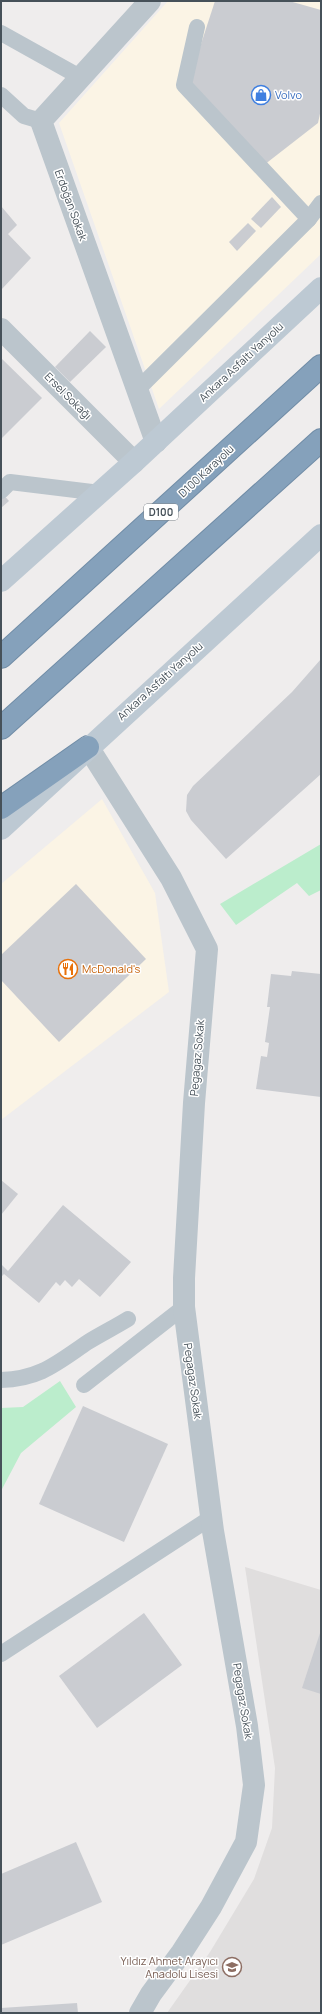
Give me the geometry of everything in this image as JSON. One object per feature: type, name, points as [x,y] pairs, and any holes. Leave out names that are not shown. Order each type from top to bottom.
[{"type":"highway","name":"D100 Karayolu","points":[[1,657],[321,366]]},
{"type":"highway","points":[[1,728],[321,440]]},
{"type":"highway","points":[[1,808],[88,747]]},
{"type":"main road","name":"Ankara Asfaltı Yanyolu","points":[[1,582],[156,442],[321,288]]},
{"type":"main road","name":"Ankara Asfaltı Yanyolu","points":[[1,829],[88,747],[321,535]]},
{"type":"street","points":[[41,121],[150,1]]},
{"type":"street","name":"Erdoğan Sokak","points":[[41,121],[156,442]]},
{"type":"street","name":"Ersel Sokağı","points":[[1,329],[134,462]]},
{"type":"street","name":"Pegagaz Sokak","points":[[88,747],[171,878],[206,949],[193,1111],[184,1278],[184,1307],[212,1517],[247,1726],[254,1785],[246,1842],[211,1908],[182,1952],[150,1994],[140,2013]]},
{"type":"lane","points":[[197,27],[184,85],[309,219]]},
{"type":"lane","points":[[1,33],[80,78]]},
{"type":"lane","points":[[1,96],[24,116],[41,121]]},
{"type":"lane","points":[[137,390],[309,219],[321,203]]},
{"type":"lane","points":[[1,491],[10,482],[100,493]]},
{"type":"lane","points":[[84,1385],[184,1307]]},
{"type":"lane","points":[[1,1380],[20,1380],[53,1367],[88,1342],[128,1319]]},
{"type":"lane","points":[[1,1654],[212,1517]]},
{"type":"shaded area","points":[[168,1],[321,1],[321,254],[159,409],[59,123]]},
{"type":"shaded area","points":[[102,799],[155,893],[169,992],[1,1120],[1,884]]},
{"type":"shaded area","points":[[245,1567],[321,1590],[321,2013],[167,2013],[210,1952],[254,1879],[272,1828],[275,1768]]},
{"type":"green space","points":[[321,844],[321,890],[309,896],[297,883],[236,925],[220,904]]},
{"type":"green space","points":[[60,1381],[76,1407],[21,1453],[1,1491],[1,1408],[23,1407]]},
{"type":"building","name":"Volvo","points":[[215,1],[289,1],[321,10],[321,109],[318,123],[264,165],[189,81]]},
{"type":"building","points":[[272,197],[281,207],[261,228],[251,219]]},
{"type":"building","points":[[1,206],[17,225],[8,234],[31,258],[1,290]]},
{"type":"building","points":[[248,223],[256,231],[237,251],[229,242]]},
{"type":"building","points":[[90,331],[106,347],[70,382],[55,367]]},
{"type":"building","points":[[1,358],[42,398],[1,439]]},
{"type":"building","points":[[1,492],[9,501],[1,508]]},
{"type":"building","points":[[321,659],[321,774],[226,859],[191,820],[186,811],[187,795],[193,786],[292,692]]},
{"type":"building","name":"McDonald's","points":[[76,884],[146,959],[59,1042],[1,980],[1,955]]},
{"type":"building","points":[[292,971],[321,974],[321,1097],[256,1089],[261,1056],[267,1057],[269,1043],[265,1042],[270,1007],[267,1007],[271,974],[291,976]]},
{"type":"building","points":[[1,1180],[18,1194],[1,1215]]},
{"type":"building","points":[[63,1205],[131,1262],[100,1297],[79,1279],[72,1287],[65,1280],[60,1286],[56,1282],[39,1303],[4,1274],[1,1277],[1,1264],[8,1271]]},
{"type":"building","points":[[83,1406],[168,1444],[124,1542],[39,1504]]},
{"type":"building","points":[[144,1613],[182,1665],[97,1728],[59,1676]]},
{"type":"building","points":[[321,1630],[321,1694],[302,1688]]},
{"type":"building","points":[[76,1842],[102,1902],[1,1945],[1,1874]]},
{"type":"building","points":[[77,2003],[78,2013],[1,2013],[1,2008]]},
{"type":"place","name":"Volvo","points":[[261,95]]},
{"type":"place","name":"McDonald's","points":[[68,969]]},
{"type":"place","name":"Yıldız Ahmet Arayıcı Anadolu Lisesi","points":[[232,1967]]}]
